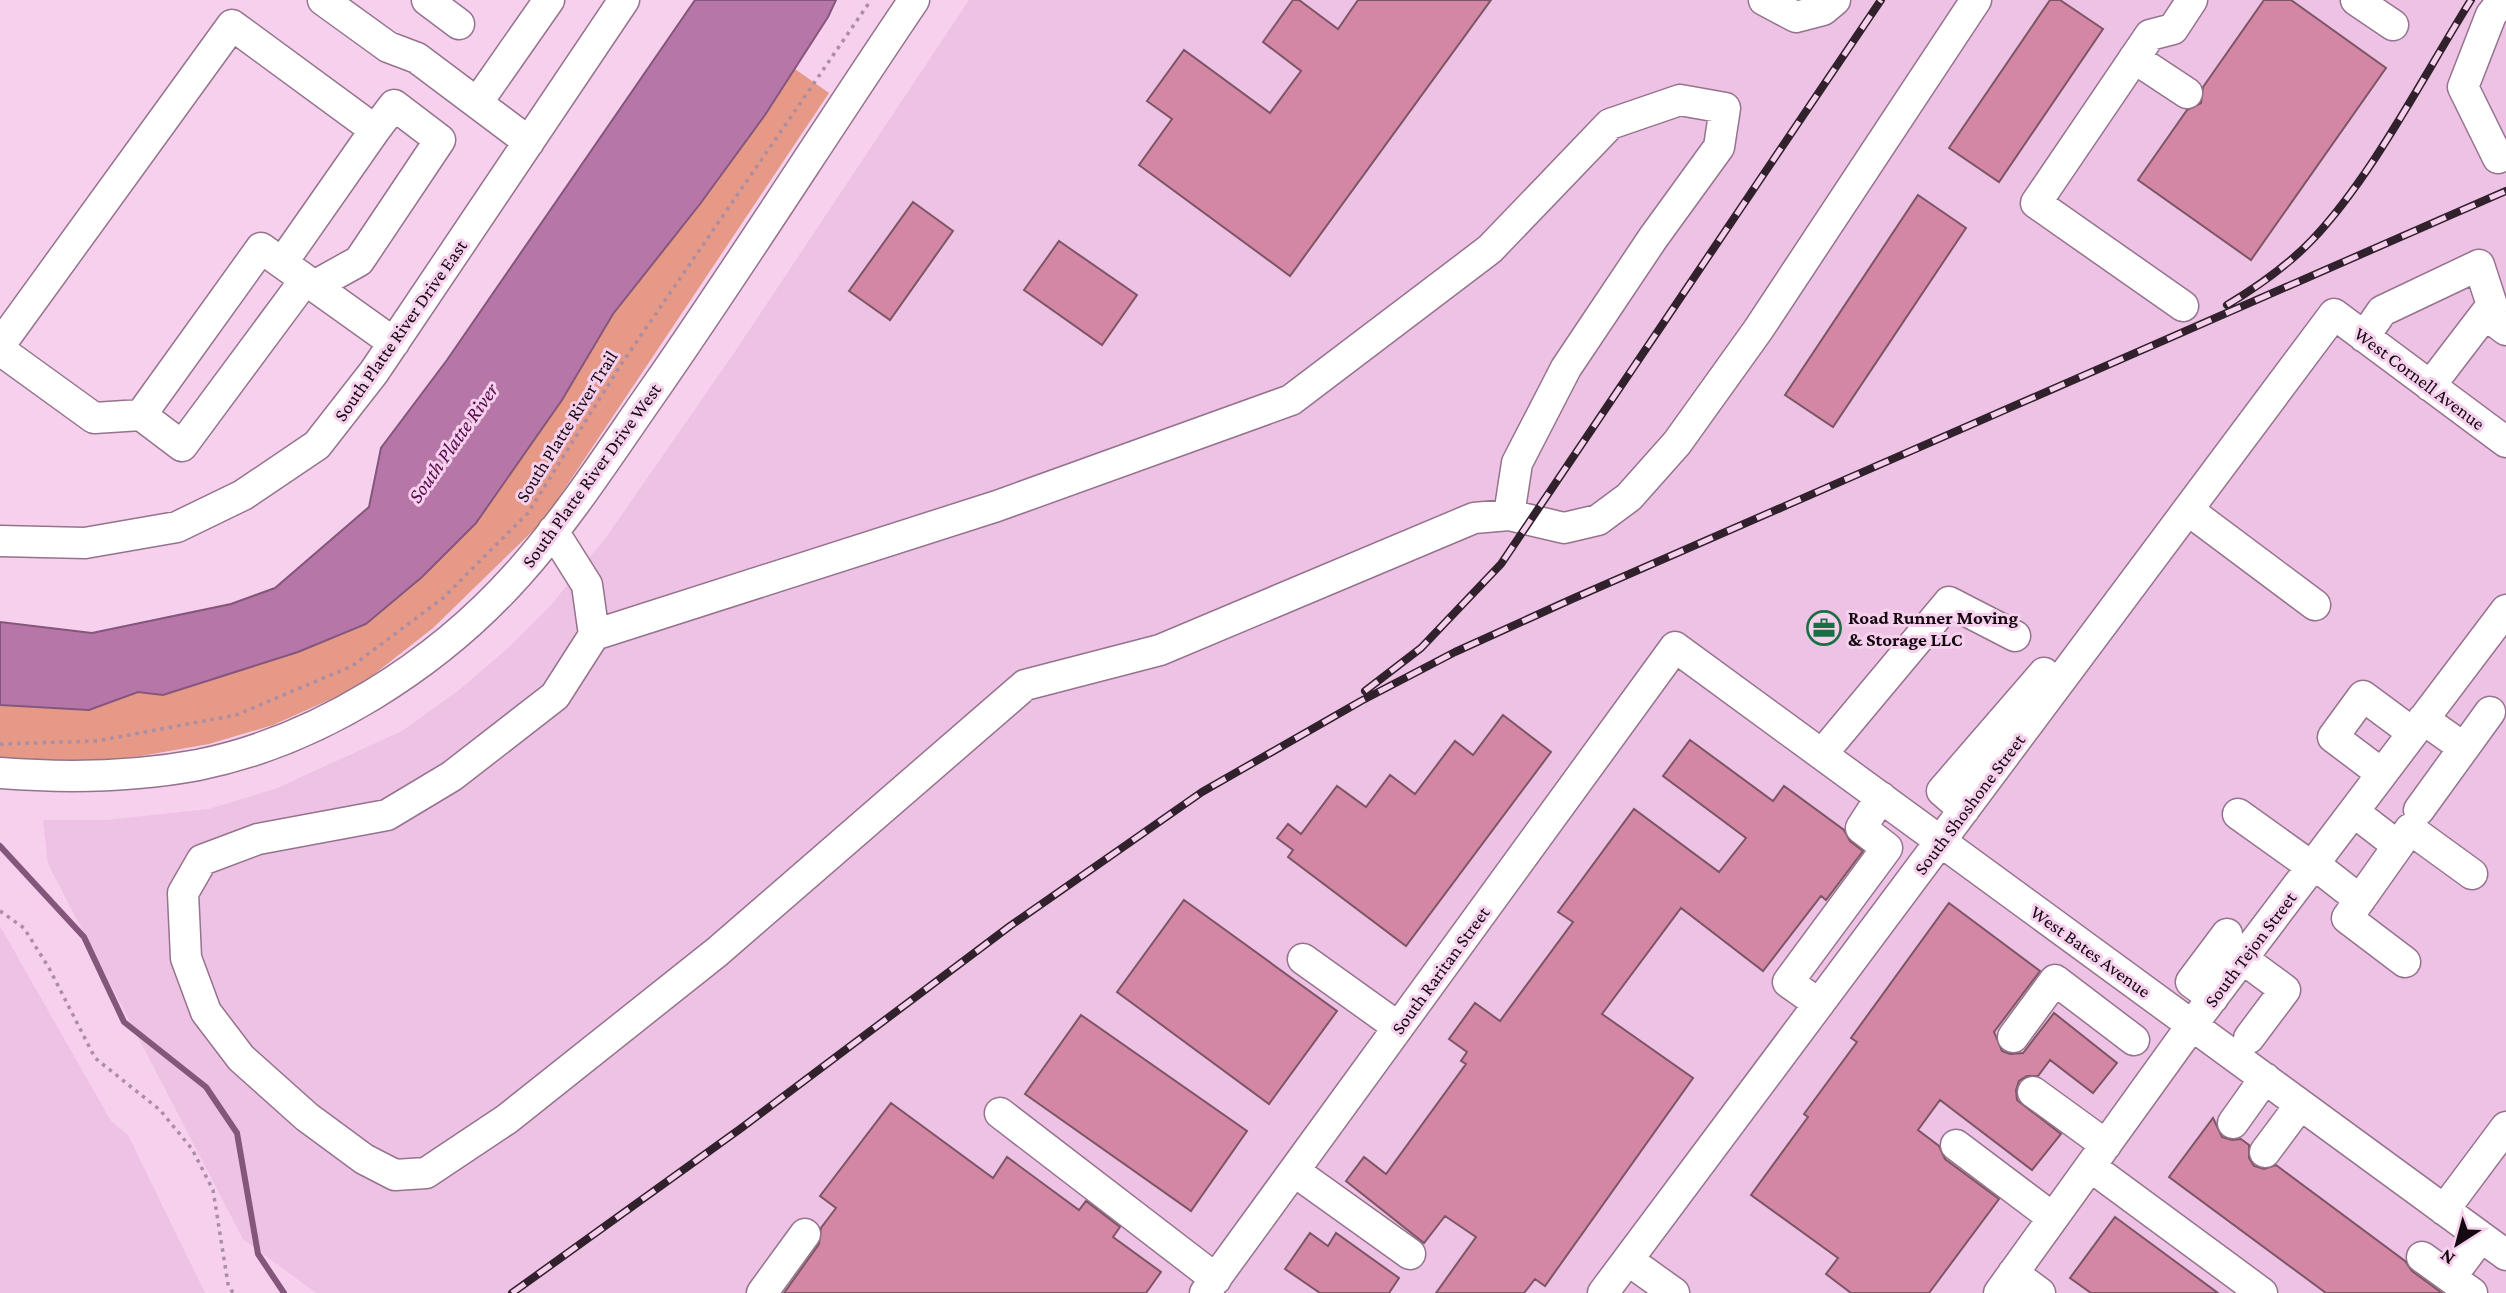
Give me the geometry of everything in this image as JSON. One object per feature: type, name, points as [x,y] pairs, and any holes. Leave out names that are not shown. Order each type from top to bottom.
[{"type":"street","points":[[323,0],[388,47],[417,58],[529,142]]},
{"type":"street","points":[[427,0],[459,24]]},
{"type":"street","points":[[477,103],[549,0]]},
{"type":"street","name":"South Platte River Drive East","points":[[0,541],[85,543],[177,527],[243,495],[317,445],[394,342],[624,0]]},
{"type":"street","name":"South Platte River Drive West","points":[[0,773],[104,775],[199,764],[260,747],[379,692],[431,655],[476,617],[518,574],[553,531],[696,328],[914,0]]},
{"type":"street","points":[[1764,0],[1796,17],[1823,10],[1835,0]]},
{"type":"street","points":[[1509,516],[1517,463],[1566,368],[1653,237],[1719,147],[1725,107],[1680,100],[1610,124],[1490,249],[1292,400],[996,506],[594,635],[555,696],[452,776],[387,815],[258,839],[202,860],[183,893],[186,958],[206,1012],[241,1058],[307,1117],[364,1159],[394,1175],[426,1173],[507,1119],[717,952],[1025,685],[1160,650],[1474,518],[1509,516],[1564,528],[1598,520],[1629,497],[1677,443],[1758,330],[1976,0]]},
{"type":"street","points":[[2183,306],[2036,202],[2150,35],[2173,29],[2192,0]]},
{"type":"street","points":[[2356,0],[2393,24]]},
{"type":"street","points":[[2502,157],[2463,87],[2491,15],[2503,0]]},
{"type":"street","points":[[300,276],[359,261],[440,140],[394,104],[375,130],[300,276],[182,446],[141,415],[94,418],[0,347],[232,25],[375,130]]},
{"type":"street","points":[[2134,58],[2187,93]]},
{"type":"street","points":[[141,415],[261,248],[394,342]]},
{"type":"street","points":[[2364,337],[2382,311],[2479,265],[2495,322],[2430,386]]},
{"type":"street","name":"West Cornell Avenue","points":[[2334,314],[2506,442]]},
{"type":"street","name":"South Shoshone Street","points":[[1603,1293],[2334,314]]},
{"type":"street","points":[[2188,510],[2315,605]]},
{"type":"street","points":[[553,531],[587,585],[594,635]]},
{"type":"street","points":[[1822,754],[1949,603],[2015,636]]},
{"type":"street","name":"South Tejon Street","points":[[2006,1283],[2213,998],[2235,946],[2313,866],[2506,610]]},
{"type":"street","name":"West Bates Avenue","points":[[1675,646],[2506,1255]]},
{"type":"street","name":"South Raritan Street","points":[[1211,1286],[1675,646]]},
{"type":"street","points":[[1964,810],[1942,791],[2044,673]]},
{"type":"street","points":[[2382,774],[2333,737],[2363,696],[2464,748]]},
{"type":"street","points":[[2419,810],[2490,712]]},
{"type":"street","points":[[1818,1004],[1788,982],[1887,848],[1861,828],[1881,797]]},
{"type":"street","points":[[2354,812],[2398,846]]},
{"type":"street","points":[[2238,814],[2360,900]]},
{"type":"street","points":[[2405,962],[2347,918],[2410,829],[2472,874]]},
{"type":"street","points":[[2235,946],[2285,990],[2249,1038]]},
{"type":"street","points":[[1303,958],[1398,1027]]},
{"type":"street","points":[[2077,997],[2104,961]]},
{"type":"street","points":[[2013,1037],[2055,980],[2134,1040]]},
{"type":"street","points":[[2233,1123],[2265,1078]]},
{"type":"street","points":[[2033,1093],[2099,1156],[2262,1293]]},
{"type":"street","points":[[2266,1152],[2301,1105]]},
{"type":"street","points":[[1000,1113],[1211,1286]]},
{"type":"street","points":[[2444,1210],[2506,1127]]},
{"type":"street","points":[[1956,1145],[2053,1218]]},
{"type":"street","points":[[1294,1171],[1410,1254]]},
{"type":"street","points":[[762,1293],[805,1234]]},
{"type":"street","points":[[2422,1256],[2461,1285],[2481,1237]]},
{"type":"street","points":[[1628,1260],[1674,1293]]},
{"type":"street","points":[[2006,1283],[2040,1293]]},
{"type":"path","name":"South Platte River Trail","points":[[0,744],[97,741],[236,715],[352,666],[443,598],[528,513],[622,363],[871,0]]},
{"type":"path","points":[[0,911],[24,928],[50,968],[95,1058],[160,1110],[192,1149],[213,1189],[228,1284],[233,1293]]},
{"type":"shaded area","points":[[969,0],[2506,0],[2506,1293],[316,1293],[243,1239],[48,864],[43,820],[106,820],[209,809],[275,789],[402,731],[459,690],[506,650],[551,605],[607,536],[734,353]]},
{"type":"shaded area","points":[[795,69],[829,93],[543,521],[433,628],[358,687],[273,725],[209,744],[124,759],[28,764],[0,761],[0,705],[89,710],[138,691],[163,695],[366,624],[422,577],[476,523],[562,400],[613,314],[765,115]]},
{"type":"shaded area","points":[[0,926],[111,1121],[128,1135],[205,1293],[0,1293]]},
{"type":"water","name":"South Platte River","points":[[695,0],[836,0],[828,17],[765,115],[700,204],[613,314],[562,400],[476,523],[422,577],[366,624],[298,652],[163,695],[138,692],[89,710],[0,705],[0,622],[92,633],[231,604],[275,588],[369,507],[381,448],[447,360]]},
{"type":"building","points":[[1293,0],[1299,0],[1338,29],[1358,0],[1491,0],[1290,276],[1139,165],[1172,119],[1147,101],[1184,50],[1270,113],[1301,71],[1263,42]]},
{"type":"building","points":[[2050,0],[2060,0],[2103,29],[1999,182],[1949,148]]},
{"type":"building","points":[[2264,0],[2291,0],[2386,68],[2251,260],[2138,180],[2187,110],[2201,103],[2203,87]]},
{"type":"building","points":[[1918,195],[1966,228],[1833,427],[1785,395]]},
{"type":"building","points":[[913,202],[953,231],[890,320],[849,291]]},
{"type":"building","points":[[1059,241],[1137,295],[1102,345],[1024,290]]},
{"type":"building","points":[[1503,715],[1551,752],[1406,946],[1288,857],[1293,850],[1277,838],[1288,824],[1301,834],[1337,786],[1366,807],[1390,775],[1415,794],[1455,741],[1473,755]]},
{"type":"building","points":[[1690,740],[1773,801],[1784,786],[1844,830],[1850,841],[1863,851],[1826,900],[1821,896],[1763,971],[1681,908],[1602,1014],[1693,1078],[1545,1286],[1535,1279],[1524,1293],[1436,1293],[1476,1237],[1445,1216],[1424,1243],[1346,1181],[1364,1157],[1386,1174],[1466,1064],[1461,1061],[1467,1052],[1449,1039],[1475,1003],[1500,1021],[1573,922],[1558,912],[1634,809],[1719,872],[1746,838],[1663,776]]},
{"type":"building","points":[[1184,900],[1337,1011],[1269,1104],[1117,992]]},
{"type":"building","points":[[1949,903],[2040,971],[1994,1032],[2002,1051],[2010,1054],[2023,1053],[2054,1013],[2117,1063],[2093,1093],[2050,1060],[2038,1076],[2027,1076],[2019,1081],[2017,1100],[2061,1134],[2032,1170],[1940,1100],[1918,1130],[1939,1146],[1945,1159],[1999,1199],[1929,1293],[1851,1293],[1826,1274],[1838,1258],[1751,1195],[1808,1117],[1804,1114],[1857,1042],[1851,1038]]},
{"type":"building","points":[[1081,1015],[1247,1131],[1191,1211],[1025,1094]]},
{"type":"building","points":[[891,1103],[993,1178],[1007,1157],[1079,1210],[1086,1201],[1120,1227],[1113,1237],[1161,1272],[1146,1293],[784,1293],[819,1244],[821,1228],[836,1208],[820,1196]]},
{"type":"building","points":[[2213,1118],[2222,1137],[2241,1139],[2249,1145],[2249,1158],[2254,1166],[2264,1169],[2276,1165],[2405,1261],[2412,1271],[2442,1293],[2326,1293],[2169,1177]]},
{"type":"building","points":[[2115,1217],[2218,1293],[2091,1293],[2070,1278]]},
{"type":"building","points":[[1310,1233],[1328,1246],[1336,1233],[1399,1278],[1389,1293],[1320,1293],[1285,1269]]},
{"type":"waterway","points":[[0,846],[84,937],[124,1022],[206,1087],[237,1133],[258,1254],[284,1293]]},
{"type":"railway","points":[[1365,691],[1421,648],[1501,564],[1881,0]]},
{"type":"railway","points":[[2227,305],[2292,259],[2334,215],[2376,156],[2471,0]]},
{"type":"railway","points":[[512,1293],[740,1129],[1010,926],[1202,792],[1361,701],[1455,652],[1572,599],[2506,191]]},
{"type":"place","name":"Road Runner Moving & Storage LLC","points":[[1824,628]]}]
